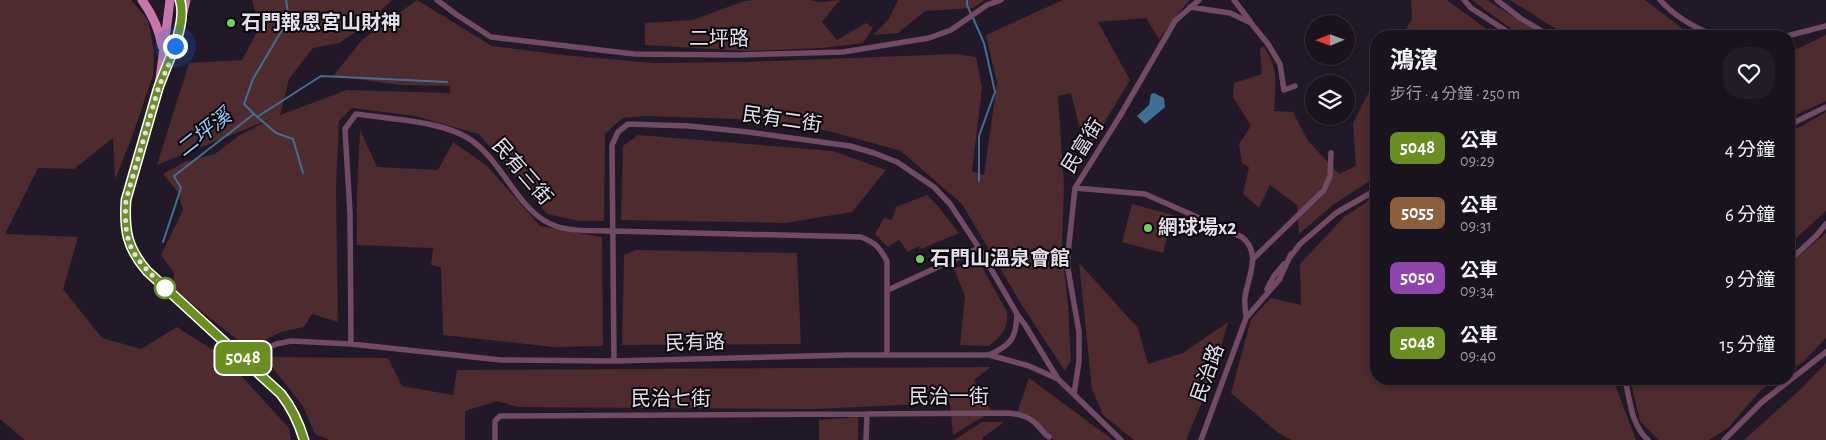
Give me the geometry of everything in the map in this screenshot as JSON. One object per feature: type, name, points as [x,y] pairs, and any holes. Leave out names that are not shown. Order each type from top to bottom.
[{"type":"main road","points":[[142,0],[151,12],[158,28],[162,44],[163,61]]},
{"type":"main road","points":[[170,0],[159,86],[126,200],[125,220],[129,242],[137,260],[147,271],[281,394],[290,405],[299,423],[304,440]]},
{"type":"main road","points":[[180,0],[182,14]]},
{"type":"main road","points":[[159,86],[169,64],[186,0]]},
{"type":"street","name":"二坪路","points":[[437,0],[491,37],[634,54],[739,55],[843,52],[922,40],[951,30],[987,5],[1001,0]]},
{"type":"street","name":"民富街","points":[[1074,394],[1079,361],[1079,332],[1068,269],[1068,253],[1076,188],[1176,21],[1199,0]]},
{"type":"street","points":[[1234,0],[1268,44],[1280,64],[1284,90],[1295,86]]},
{"type":"street","points":[[1464,0],[1471,8],[1505,30]]},
{"type":"street","points":[[1497,0],[1520,18],[1540,30]]},
{"type":"street","points":[[1660,0],[1671,12],[1700,30]]},
{"type":"street","points":[[1190,8],[1230,13],[1251,23]]},
{"type":"street","points":[[1795,34],[1826,26]]},
{"type":"street","points":[[1795,121],[1826,107]]},
{"type":"street","name":"民有三街","points":[[351,344],[350,213],[345,129],[356,114],[442,127],[469,139],[491,157],[529,208],[545,221],[572,229],[861,237],[874,242],[887,261],[887,354]]},
{"type":"street","name":"民有二街","points":[[614,361],[612,145],[618,132],[628,124],[689,126],[850,146],[898,162],[934,187],[956,212],[979,248],[1016,314],[1025,325],[1058,379]]},
{"type":"street","points":[[1253,259],[1324,190],[1330,176],[1331,153]]},
{"type":"street","points":[[1076,188],[1145,194],[1242,236],[1249,242],[1253,259],[1244,299],[1246,318]]},
{"type":"street","points":[[1246,318],[1260,301],[1274,276],[1300,244],[1336,213],[1370,193]]},
{"type":"street","points":[[1795,255],[1826,224]]},
{"type":"street","points":[[888,290],[979,248]]},
{"type":"street","points":[[989,355],[1004,348],[1011,340],[1016,327],[1016,314]]},
{"type":"street","name":"民治路","points":[[1201,440],[1246,318]]},
{"type":"street","name":"民有路","points":[[247,362],[276,344],[291,341],[351,344],[501,360],[614,361],[887,354],[989,355],[1029,366],[1058,379],[1121,440]]},
{"type":"street","points":[[1795,376],[1826,352]]},
{"type":"street","points":[[1626,385],[1636,424],[1642,435],[1648,440]]},
{"type":"street","points":[[1724,440],[1762,402],[1784,385]]},
{"type":"street","name":"民治一街","points":[[867,414],[1008,412],[1024,415],[1038,425],[1045,435],[1049,437]]},
{"type":"street","points":[[866,440],[867,414]]},
{"type":"street","name":"民治七街","points":[[495,440],[495,421],[500,416],[867,414]]},
{"type":"shaded area","points":[[0,0],[131,0],[148,20],[154,51],[153,75],[115,180],[113,138],[74,169],[38,168],[5,234],[78,237],[63,289],[102,338],[141,349],[177,327],[225,358],[289,428],[291,440],[25,440],[0,419]]},
{"type":"shaded area","points":[[252,0],[392,0],[363,27],[339,43],[313,48],[289,79],[280,115],[347,90],[450,93],[450,86],[401,85],[333,76],[362,40],[417,0],[492,46],[563,55],[653,63],[746,62],[955,54],[976,57],[982,88],[972,171],[984,175],[997,83],[986,35],[1063,0],[1189,0],[1159,39],[1146,18],[1098,22],[1130,80],[1086,153],[1071,93],[1058,96],[1064,184],[1062,247],[1071,360],[1065,371],[1023,307],[962,204],[901,151],[829,131],[737,119],[646,116],[622,118],[605,134],[604,221],[579,221],[547,214],[479,134],[415,116],[352,108],[339,121],[336,187],[338,322],[312,314],[304,327],[281,332],[248,348],[173,289],[174,273],[161,255],[183,210],[178,192],[163,174],[185,162],[215,154],[240,135],[273,118],[157,165],[189,63],[242,60],[259,28]]},
{"type":"shaded area","points":[[810,0],[820,2],[840,0],[822,22],[837,40],[866,23],[873,28],[863,43],[822,48],[747,51],[645,45],[645,23],[693,20],[744,1]]},
{"type":"shaded area","points":[[898,0],[985,0],[973,8],[925,11],[898,33],[873,35],[889,19]]},
{"type":"shaded area","points":[[1411,0],[1447,0],[1488,30],[1406,30],[1412,19]]},
{"type":"shaded area","points":[[1472,0],[1487,0],[1534,30],[1513,30]]},
{"type":"shaded area","points":[[1510,0],[1645,0],[1684,30],[1558,30]]},
{"type":"shaded area","points":[[1826,35],[1826,101],[1795,115],[1795,49]]},
{"type":"shaded area","points":[[1263,46],[1272,62],[1274,70],[1274,111],[1293,112],[1308,141],[1339,174],[1356,166],[1353,125],[1355,125],[1355,119],[1370,90],[1370,181],[1334,204],[1299,234],[1297,205],[1270,185],[1259,208],[1243,194],[1249,167],[1242,163],[1239,144],[1251,126],[1233,97],[1234,83],[1262,74],[1260,49]]},
{"type":"shaded area","points":[[1826,112],[1826,211],[1795,239],[1795,129]]},
{"type":"shaded area","points":[[360,130],[377,167],[438,170],[453,142],[486,165],[540,226],[602,237],[603,346],[553,347],[443,335],[441,267],[431,265],[433,248],[357,245]]},
{"type":"shaded area","points":[[638,135],[833,151],[886,170],[852,212],[785,223],[621,220],[623,146]]},
{"type":"shaded area","points":[[927,195],[959,233],[921,249],[919,246],[908,252],[899,240],[888,247],[875,234],[884,218],[892,220],[896,207]]},
{"type":"shaded area","points":[[1370,200],[1370,385],[1615,385],[1636,440],[1292,440],[1277,432],[1231,393],[1251,319],[1271,298],[1301,305],[1300,264],[1344,217]]},
{"type":"shaded area","name":"網球場x2","points":[[1132,204],[1173,215],[1163,253],[1122,242]]},
{"type":"shaded area","points":[[1826,233],[1826,338],[1803,362],[1795,367],[1795,259]]},
{"type":"shaded area","points":[[636,250],[797,253],[801,344],[622,345],[624,255]]},
{"type":"shaded area","points":[[977,258],[1007,312],[1007,323],[1003,332],[989,346],[960,345],[965,296],[954,269]]},
{"type":"shaded area","points":[[1079,263],[1138,328],[1148,364],[1183,353],[1228,322],[1212,378],[1186,440],[1134,440],[1103,415],[1092,389]]},
{"type":"shaded area","points":[[264,357],[388,358],[402,386],[453,395],[457,370],[991,367],[974,380],[985,402],[992,411],[953,435],[950,403],[813,409],[518,407],[497,401],[465,411],[465,440],[330,440],[315,434],[303,406]]},
{"type":"shaded area","points":[[1826,363],[1826,440],[1744,440],[1803,387]]},
{"type":"shaded area","points":[[1029,378],[1113,440],[1054,440],[1017,413]]},
{"type":"shaded area","points":[[1631,385],[1768,385],[1761,390],[1728,428],[1709,440],[1659,440],[1640,421]]},
{"type":"shaded area","points":[[858,417],[858,440],[819,440],[819,420]]},
{"type":"shaded area","points":[[982,422],[1004,422],[982,438],[983,440],[954,440]]},
{"type":"water","points":[[1154,93],[1164,98],[1165,107],[1145,124],[1137,116],[1149,105],[1151,94]]},
{"type":"waterway","name":"二坪溪","points":[[163,242],[181,188],[174,176],[254,114],[244,104],[253,79],[289,18],[286,0]]},
{"type":"waterway","points":[[967,0],[971,14]]},
{"type":"waterway","points":[[973,18],[984,43],[995,92],[979,136],[979,181]]},
{"type":"waterway","points":[[257,117],[321,76],[447,82]]},
{"type":"waterway","points":[[254,114],[276,133],[293,139],[303,173]]},
{"type":"bus line","name":"5048","points":[[180,0],[182,14],[175,46],[159,86],[126,200],[125,220],[129,242],[137,260],[147,271],[281,394],[290,405],[299,423],[304,440]]},
{"type":"place","name":"石門報恩宮山財神","points":[[231,23]]},
{"type":"place","name":"網球場x2","points":[[1148,228]]},
{"type":"place","name":"石門山溫泉會館","points":[[920,259]]},
{"type":"route","points":[[165,288],[137,260],[129,242],[125,220],[126,200],[159,86],[175,46]]}]
